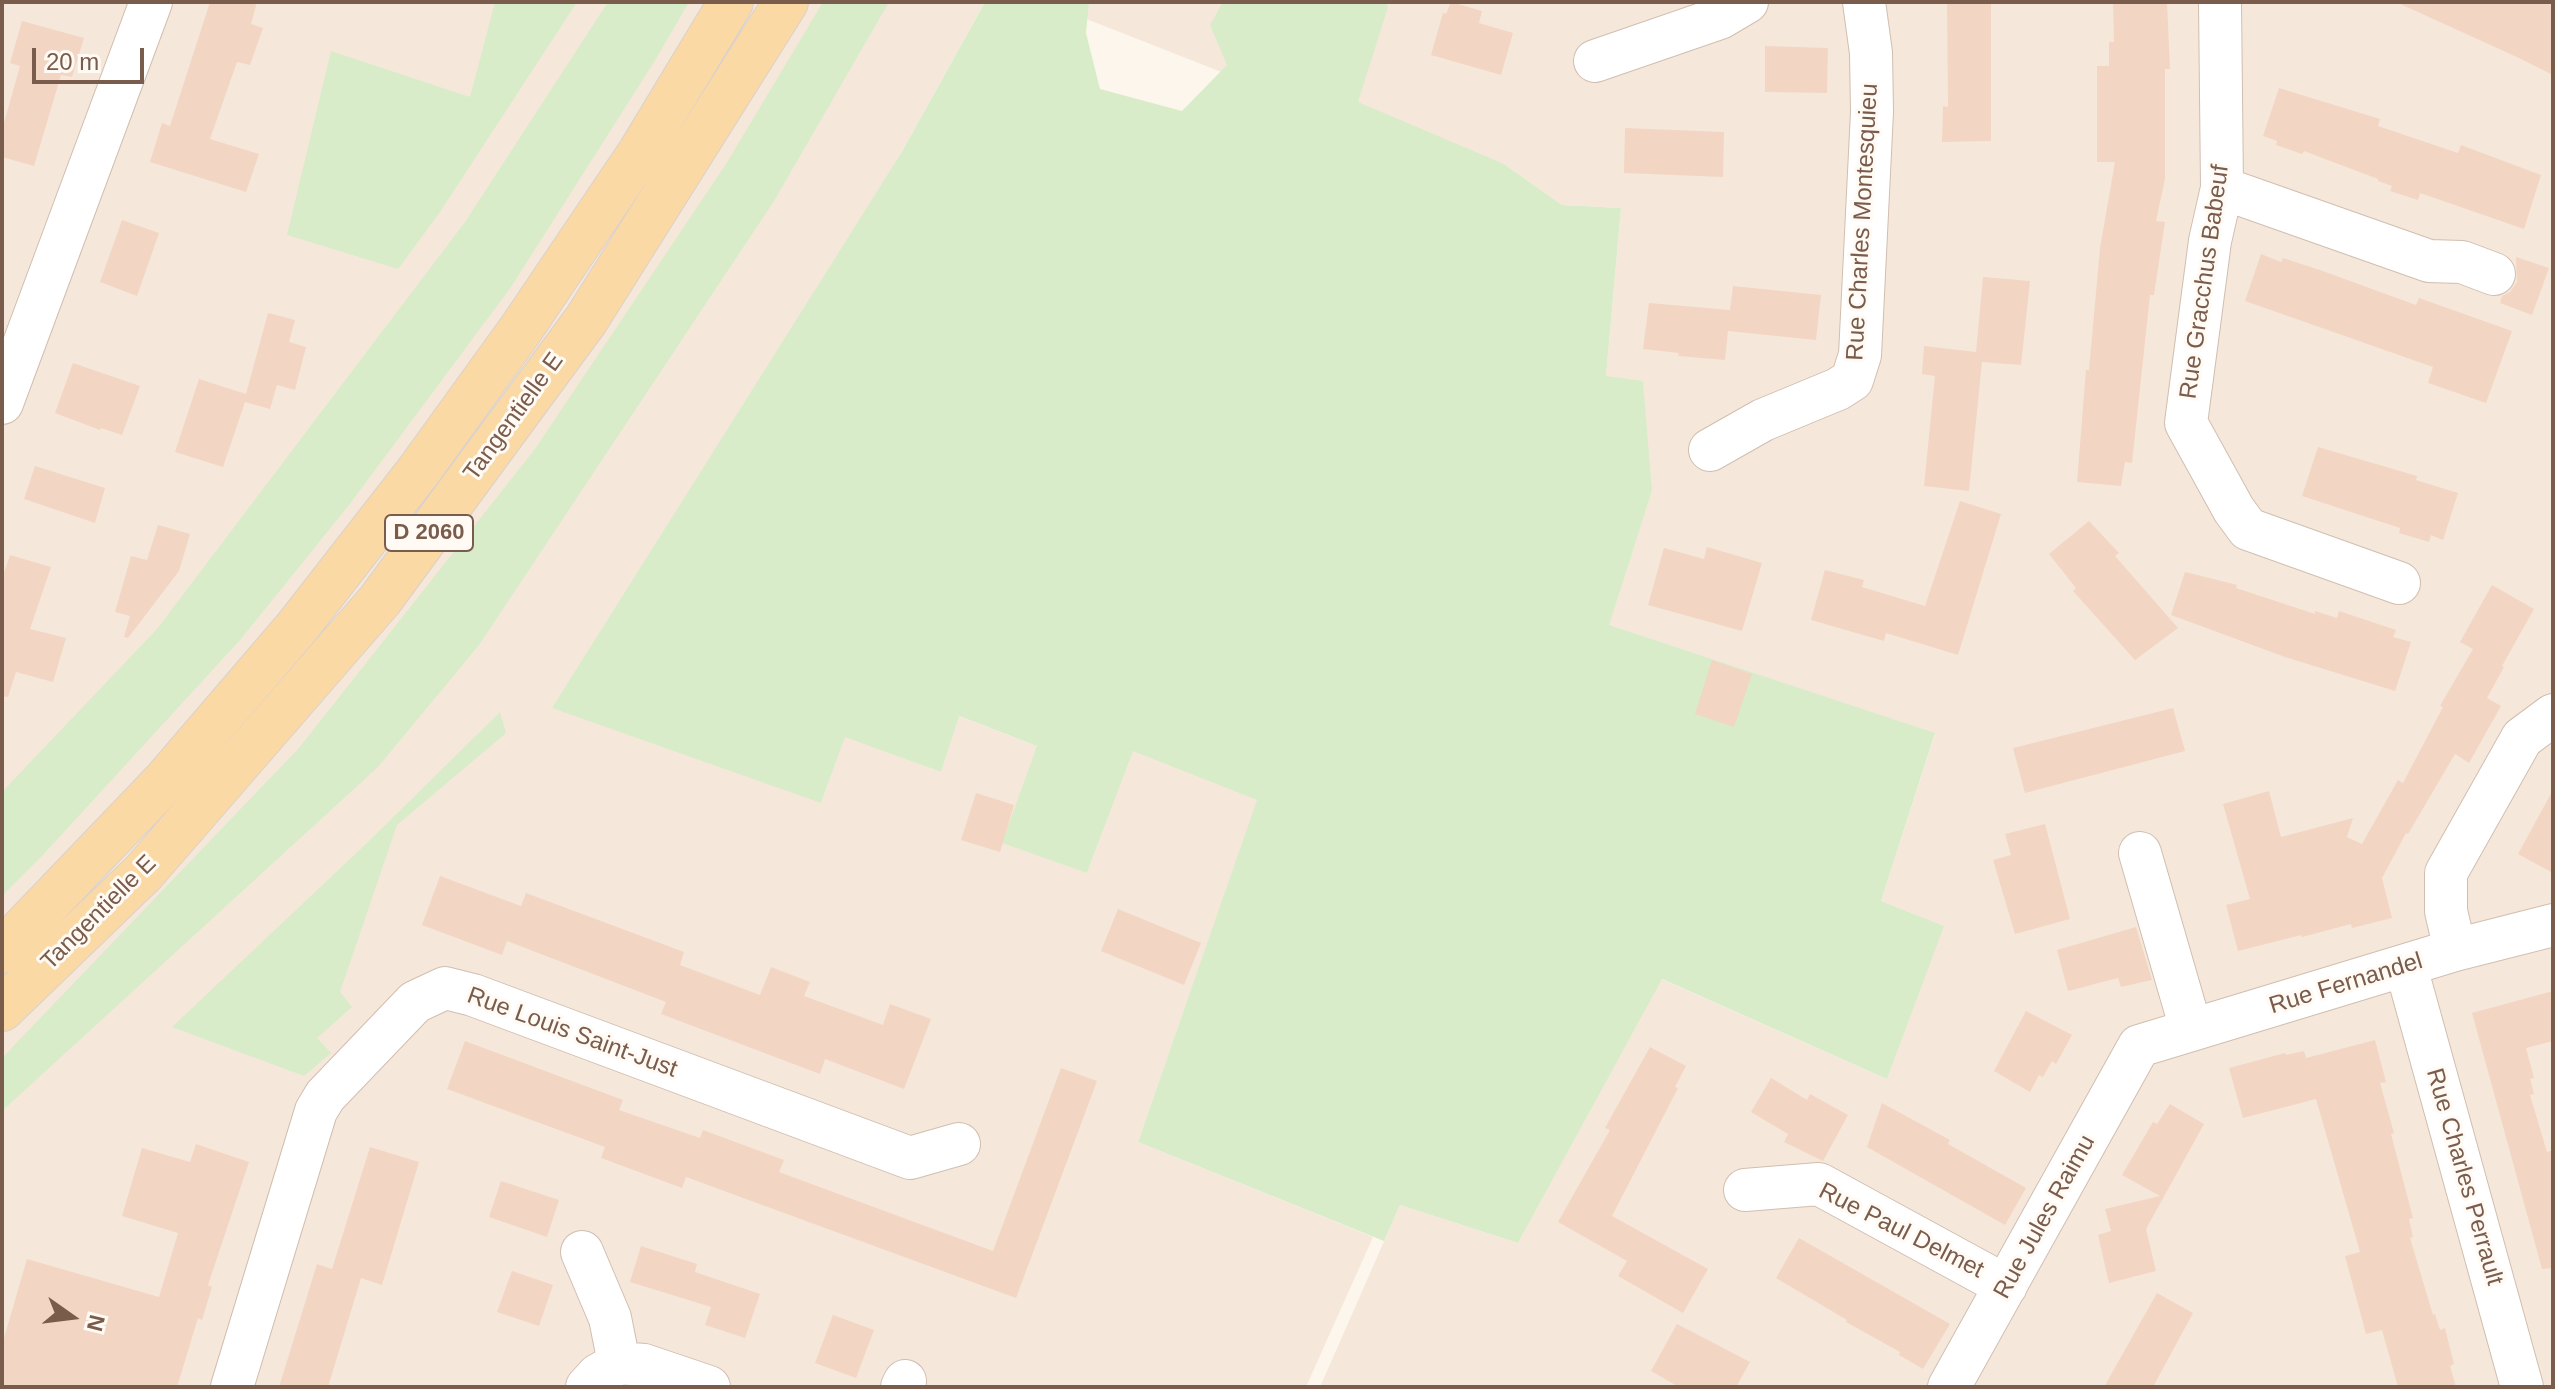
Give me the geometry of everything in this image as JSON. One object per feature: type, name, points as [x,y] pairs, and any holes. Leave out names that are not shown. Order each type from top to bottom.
[{"type":"main road","name":"Tangentielle E","points":[[2,951],[164,782],[297,627],[408,485],[521,329],[633,164],[731,2]]},
{"type":"main road","name":"Tangentielle E","points":[[2,1009],[143,873],[380,600],[586,320],[786,2]]},
{"type":"street","points":[[2,403],[151,2]]},
{"type":"street","points":[[1595,61],[1720,18],[1747,2]]},
{"type":"street","name":"Rue Charles Montesquieu","points":[[1710,450],[1763,420],[1838,389],[1852,380],[1860,355],[1872,112],[1871,53],[1864,2]]},
{"type":"street","name":"Rue Gracchus Babeuf","points":[[2220,2],[2222,188],[2210,241],[2186,423],[2234,510],[2248,529],[2399,583]]},
{"type":"street","points":[[2222,188],[2429,261],[2462,262],[2494,274]]},
{"type":"street","points":[[2455,950],[2446,911],[2446,873],[2522,738],[2553,715]]},
{"type":"street","points":[[2140,853],[2191,1029]]},
{"type":"street","name":"Rue Fernandel","points":[[2139,1046],[2455,950],[2553,925]]},
{"type":"street","name":"Rue Charles Perrault","points":[[2406,967],[2522,1387]]},
{"type":"street","name":"Rue Louis Saint-Just","points":[[232,1387],[316,1111],[325,1096],[415,1002],[445,988],[473,995],[910,1158],[959,1144]]},
{"type":"street","name":"Rue Jules Raimu","points":[[1949,1387],[2139,1046]]},
{"type":"street","name":"Rue Paul Delmet","points":[[1745,1190],[1819,1184],[2006,1286]]},
{"type":"street","points":[[582,1252],[610,1318],[603,1375],[644,1365],[709,1387]]},
{"type":"shaded area","points":[[2,2],[985,2],[900,155],[821,803],[845,736],[941,772],[958,716],[1037,746],[1087,873],[1133,750],[1258,800],[1138,1142],[1373,1237],[1306,1387],[2,1387]]},
{"type":"shaded area","points":[[1043,2],[2553,2],[2553,1387],[1320,1387],[1400,1205],[1518,1243],[1661,979],[1887,1079],[1943,926],[1881,901],[1935,734],[1608,625],[1652,491],[1606,376],[1621,208],[1562,205],[1504,164],[1354,124]]},
{"type":"green space","points":[[495,2],[577,2],[440,212],[398,269],[287,235],[331,51],[470,97]]},
{"type":"green space","points":[[608,2],[689,2],[511,287],[349,505],[240,640],[2,896],[2,792],[157,629],[465,222]]},
{"type":"green space","points":[[823,2],[889,2],[774,201],[479,645],[378,767],[2,1111],[2,1058],[299,748],[535,449],[726,164]]},
{"type":"green space","points":[[985,2],[1089,2],[1086,33],[1100,89],[1182,111],[1227,65],[1210,25],[1223,2],[1385,2],[1388,7],[1358,102],[1504,164],[1562,205],[1621,208],[1606,376],[1643,381],[1652,491],[1609,625],[1935,733],[1881,901],[1944,926],[1887,1079],[1662,979],[1518,1243],[1400,1205],[1384,1241],[1138,1142],[1257,800],[1133,751],[1087,873],[1002,843],[1037,746],[959,716],[941,772],[845,737],[821,803],[552,708],[900,155]]},
{"type":"green space","points":[[500,712],[506,733],[397,825],[340,992],[352,1007],[317,1038],[331,1053],[304,1076],[172,1027],[367,843]]},
{"type":"building","points":[[210,2],[257,2],[251,24],[263,28],[250,65],[237,62],[210,139],[259,154],[246,192],[150,162],[162,123],[170,126]]},
{"type":"building","points":[[1451,2],[1482,11],[1479,23],[1513,33],[1501,75],[1431,55],[1443,13],[1446,14]]},
{"type":"building","points":[[1947,2],[1991,2],[1991,141],[1942,142],[1943,106],[1948,107]]},
{"type":"building","points":[[2113,2],[2167,2],[2170,69],[2165,69],[2165,179],[2156,221],[2165,222],[2154,295],[2150,295],[2132,463],[2125,462],[2121,486],[2077,482],[2100,248],[2115,162],[2097,162],[2097,66],[2109,66],[2109,42],[2114,42]]},
{"type":"building","points":[[2396,2],[2553,2],[2553,75],[2521,59]]},
{"type":"building","points":[[22,21],[84,38],[72,77],[61,75],[34,166],[2,157],[2,130],[20,66],[10,63]]},
{"type":"building","points":[[1765,46],[1828,48],[1827,93],[1765,92]]},
{"type":"building","points":[[2279,88],[2380,119],[2378,126],[2458,153],[2461,145],[2541,175],[2524,229],[2420,193],[2418,200],[2390,191],[2392,186],[2378,179],[2304,151],[2302,154],[2276,145],[2277,141],[2263,136]]},
{"type":"building","points":[[1625,128],[1724,132],[1723,177],[1624,173]]},
{"type":"building","points":[[122,220],[159,233],[137,296],[100,282]]},
{"type":"building","points":[[2261,254],[2281,262],[2283,258],[2320,270],[2416,305],[2419,298],[2512,331],[2486,403],[2428,383],[2433,367],[2245,301]]},
{"type":"building","points":[[2516,257],[2549,268],[2532,315],[2500,303],[2502,296],[2510,292],[2517,282]]},
{"type":"building","points":[[1983,277],[2030,281],[2021,365],[1982,362],[1969,491],[1924,486],[1935,376],[1922,374],[1924,346],[1976,352]]},
{"type":"building","points":[[1733,286],[1821,295],[1816,340],[1728,331],[1725,360],[1643,349],[1649,303],[1730,310]]},
{"type":"building","points":[[268,313],[295,320],[289,342],[306,347],[295,390],[277,385],[270,409],[245,402],[223,467],[175,452],[199,379],[246,394]]},
{"type":"building","points":[[73,363],[140,386],[122,435],[55,413]]},
{"type":"building","points":[[2318,447],[2417,476],[2416,480],[2458,493],[2443,540],[2431,535],[2429,542],[2399,533],[2400,528],[2302,496]]},
{"type":"building","points":[[35,466],[105,488],[95,523],[24,499]]},
{"type":"building","points":[[1960,501],[2001,514],[1958,655],[1886,633],[1884,641],[1811,620],[1825,570],[1864,580],[1862,587],[1925,606]]},
{"type":"building","points":[[2089,521],[2119,553],[2115,556],[2178,628],[2135,660],[2073,591],[2076,588],[2049,554]]},
{"type":"building","points":[[158,525],[190,534],[179,571],[128,638],[124,637],[130,616],[115,612],[131,556],[147,560]]},
{"type":"building","points":[[1707,547],[1762,563],[1742,631],[1648,605],[1664,548],[1704,559]]},
{"type":"building","points":[[10,555],[51,567],[30,629],[66,638],[53,682],[16,672],[8,697],[2,696],[2,579]]},
{"type":"building","points":[[2185,572],[2237,585],[2236,588],[2315,614],[2315,611],[2337,618],[2339,611],[2396,630],[2393,637],[2411,642],[2395,691],[2285,657],[2171,615]]},
{"type":"building","points":[[2492,585],[2534,609],[2487,698],[2501,706],[2469,763],[2455,754],[2382,878],[2392,918],[2352,928],[2351,924],[2238,951],[2226,905],[2250,899],[2223,804],[2269,791],[2281,837],[2353,818],[2347,837],[2362,844],[2398,780],[2403,783],[2443,707],[2440,706],[2473,649],[2460,642]]},
{"type":"building","points":[[1712,660],[1752,674],[1734,727],[1695,714]]},
{"type":"building","points":[[2173,708],[2185,751],[2025,793],[2013,748]]},
{"type":"building","points":[[2553,790],[2553,873],[2518,854]]},
{"type":"building","points":[[976,793],[1014,805],[1000,852],[961,840]]},
{"type":"building","points":[[2045,824],[2070,919],[2015,934],[1993,860],[2011,855],[2005,834]]},
{"type":"building","points":[[440,876],[521,906],[526,893],[684,952],[680,965],[760,995],[771,967],[810,982],[804,996],[883,1025],[890,1004],[931,1019],[904,1089],[825,1059],[820,1074],[661,1014],[666,1002],[507,941],[502,955],[422,925]]},
{"type":"building","points":[[1118,909],[1201,943],[1184,985],[1101,951]]},
{"type":"building","points":[[2136,927],[2152,980],[2121,987],[2118,978],[2068,991],[2057,950]]},
{"type":"building","points":[[2553,991],[2553,1041],[2526,1048],[2534,1078],[2530,1079],[2534,1094],[2530,1095],[2547,1152],[2553,1150],[2553,1268],[2542,1269],[2472,1013]]},
{"type":"building","points":[[2026,1011],[2072,1035],[2056,1064],[2052,1061],[2043,1077],[2039,1075],[2030,1092],[1994,1071]]},
{"type":"building","points":[[2375,1040],[2386,1082],[2380,1083],[2413,1218],[2409,1219],[2413,1237],[2410,1238],[2433,1315],[2440,1330],[2445,1328],[2456,1387],[2398,1387],[2382,1330],[2366,1334],[2345,1256],[2360,1252],[2316,1099],[2243,1118],[2229,1068],[2285,1053],[2304,1051],[2306,1058]]},
{"type":"building","points":[[465,1041],[623,1100],[619,1110],[700,1138],[703,1130],[784,1160],[779,1172],[993,1251],[1061,1068],[1097,1081],[1016,1298],[686,1177],[682,1188],[601,1158],[605,1147],[447,1089]]},
{"type":"building","points":[[1650,1047],[1686,1066],[1675,1087],[1678,1088],[1612,1216],[1708,1269],[1683,1313],[1618,1276],[1627,1261],[1558,1222],[1610,1130],[1605,1128]]},
{"type":"building","points":[[1771,1078],[1807,1100],[1810,1094],[1848,1115],[1823,1161],[1784,1142],[1788,1134],[1751,1112]]},
{"type":"building","points":[[1882,1103],[1950,1140],[1948,1144],[2026,1188],[2005,1225],[1867,1147]]},
{"type":"building","points":[[2170,1104],[2204,1124],[2146,1229],[2156,1271],[2109,1283],[2098,1235],[2111,1231],[2105,1209],[2160,1196],[2122,1175],[2153,1122],[2157,1124]]},
{"type":"building","points":[[196,1144],[249,1162],[208,1285],[212,1287],[202,1320],[198,1318],[177,1387],[2,1387],[2,1345],[27,1259],[159,1297],[178,1233],[122,1216],[142,1148],[190,1162]]},
{"type":"building","points":[[370,1147],[419,1162],[382,1285],[361,1278],[328,1387],[279,1387],[317,1264],[332,1269]]},
{"type":"building","points":[[501,1181],[559,1200],[547,1237],[489,1217]]},
{"type":"building","points":[[1799,1238],[1950,1324],[1923,1369],[1776,1278]]},
{"type":"building","points":[[641,1246],[697,1264],[695,1272],[760,1294],[745,1338],[705,1325],[711,1307],[630,1282]]},
{"type":"building","points":[[512,1271],[553,1285],[539,1326],[497,1312]]},
{"type":"building","points":[[2157,1293],[2193,1313],[2153,1387],[2104,1387]]},
{"type":"building","points":[[833,1315],[874,1330],[856,1378],[815,1363]]},
{"type":"building","points":[[1677,1324],[1750,1362],[1736,1387],[1679,1387],[1651,1371]]}]
